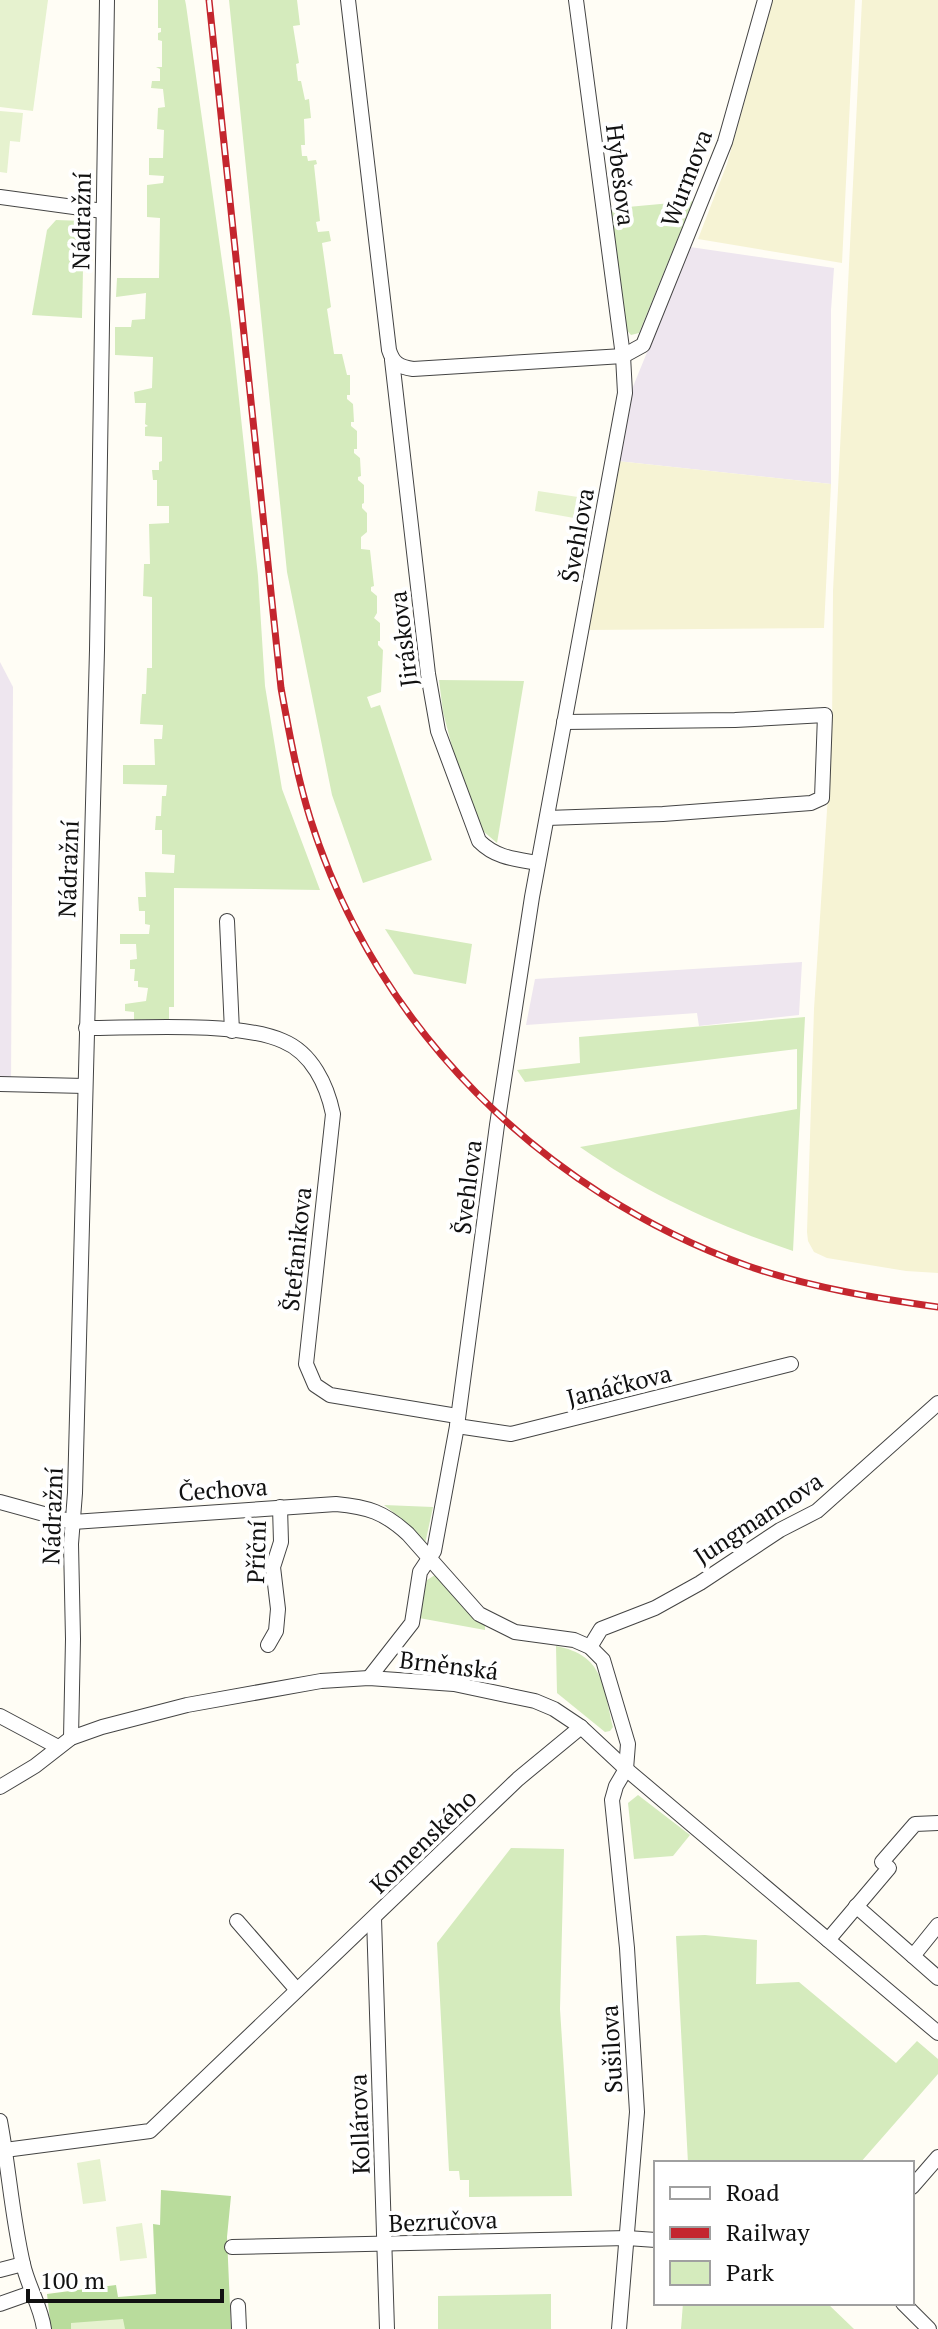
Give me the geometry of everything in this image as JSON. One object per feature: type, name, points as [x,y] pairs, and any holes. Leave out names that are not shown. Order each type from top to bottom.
[{"type":"street","name":"Nádražní","points":[[64,1743],[97,650],[107,0]]},
{"type":"street","name":"Jiráskova","points":[[348,0],[428,674],[438,731],[479,841],[489,851],[504,857],[538,863]]},
{"type":"street","name":"Hybešova","points":[[576,0],[623,356]]},
{"type":"street","name":"Wurmova","points":[[623,356],[643,345],[725,142],[765,0]]},
{"type":"street","points":[[0,197],[103,211]]},
{"type":"street","points":[[392,360],[402,368],[413,369],[623,356]]},
{"type":"street","name":"Švehlova","points":[[430,1561],[457,1421],[509,1046],[538,863],[625,393],[623,356]]},
{"type":"street","points":[[547,818],[811,803],[822,798],[825,715],[735,720],[564,722]]},
{"type":"street","points":[[227,921],[232,1031]]},
{"type":"street","name":"Štefanikova","points":[[86,1028],[254,1032],[285,1041],[312,1064],[329,1092],[333,1114],[306,1364],[315,1385],[330,1395],[457,1421]]},
{"type":"street","points":[[0,1084],[85,1086]]},
{"type":"street","name":"Janáčkova","points":[[457,1421],[511,1434],[791,1364]]},
{"type":"street","name":"Jungmannova","points":[[590,1647],[601,1629],[655,1608],[780,1530],[817,1511],[938,1403]]},
{"type":"street","name":"Čechova","points":[[0,1502],[73,1522],[336,1504],[370,1508],[401,1528],[479,1614],[515,1632],[574,1640],[590,1647]]},
{"type":"street","name":"Příční","points":[[268,1645],[276,1631],[278,1609],[273,1567],[281,1542],[280,1507]]},
{"type":"street","points":[[369,1678],[412,1623],[420,1572],[430,1561]]},
{"type":"street","points":[[590,1647],[603,1660],[628,1744],[626,1769]]},
{"type":"street","name":"Brněnská","points":[[0,1787],[35,1766],[64,1743],[187,1705],[321,1681],[369,1678],[454,1684],[516,1696],[554,1709],[581,1727],[626,1769],[938,2033]]},
{"type":"street","points":[[0,1716],[64,1743]]},
{"type":"street","name":"Komenského","points":[[5,2150],[150,2131],[518,1779],[581,1727]]},
{"type":"street","name":"Sušilova","points":[[619,2329],[637,2112],[627,1948],[612,1800],[626,1769]]},
{"type":"street","points":[[828,1940],[889,1868],[882,1862],[915,1824],[938,1823]]},
{"type":"street","points":[[856,1906],[938,1978]]},
{"type":"street","name":"Kollárova","points":[[374,1918],[387,2329]]},
{"type":"street","points":[[237,1921],[297,1990]]},
{"type":"street","points":[[913,1956],[938,1925]]},
{"type":"street","points":[[0,2121],[23,2264],[31,2293],[41,2311],[44,2329]]},
{"type":"street","points":[[914,2185],[938,2157]]},
{"type":"street","name":"Bezručova","points":[[232,2247],[654,2240]]},
{"type":"street","points":[[0,2270],[23,2264]]},
{"type":"street","points":[[0,2304],[31,2293]]},
{"type":"street","points":[[905,2305],[929,2329]]},
{"type":"street","points":[[238,2306],[239,2329]]},
{"type":"shaded area","points":[[773,0],[855,0],[842,263],[698,239],[727,164]]},
{"type":"shaded area","points":[[862,0],[938,0],[938,1273],[827,1258],[814,1252],[807,1232],[814,1009],[832,734],[833,591]]},
{"type":"shaded area","points":[[690,247],[834,268],[831,310],[831,484],[617,461],[630,394]]},
{"type":"shaded area","points":[[617,461],[831,484],[824,628],[586,630]]},
{"type":"shaded area","points":[[0,662],[13,687],[11,1089],[0,1088]]},
{"type":"shaded area","points":[[802,962],[799,1015],[699,1026],[697,1013],[526,1025],[535,979]]},
{"type":"green space","points":[[0,0],[48,0],[33,111],[0,107]]},
{"type":"green space","points":[[158,0],[185,0],[186,5],[231,325],[258,576],[265,686],[282,789],[320,890],[174,888],[174,1007],[169,1007],[169,1019],[134,1020],[134,1012],[125,1011],[125,1004],[146,1001],[148,988],[138,987],[138,981],[134,981],[135,969],[130,969],[130,960],[137,959],[136,944],[120,944],[120,934],[149,934],[150,925],[145,924],[145,911],[139,911],[138,897],[146,897],[145,872],[174,873],[175,855],[162,854],[162,830],[155,830],[156,816],[161,816],[162,796],[166,796],[167,785],[123,784],[123,765],[155,765],[154,739],[162,739],[163,725],[140,724],[147,668],[152,668],[152,597],[143,596],[144,564],[150,564],[149,524],[169,523],[169,506],[157,506],[157,480],[153,480],[152,470],[159,470],[159,462],[162,461],[162,437],[145,436],[145,427],[148,426],[145,424],[146,403],[135,403],[134,392],[152,388],[153,357],[115,355],[115,327],[131,327],[132,320],[145,319],[146,293],[116,297],[117,278],[159,278],[160,218],[147,217],[147,185],[163,183],[164,176],[149,175],[149,158],[163,158],[164,130],[157,129],[158,108],[165,107],[163,89],[151,88],[152,81],[160,81],[160,69],[156,67],[162,67]]},
{"type":"green space","points":[[229,0],[297,0],[300,25],[293,26],[299,63],[296,64],[298,81],[301,81],[305,100],[309,99],[311,118],[304,119],[305,145],[301,145],[302,156],[307,156],[308,161],[316,160],[320,221],[316,222],[318,232],[329,231],[331,241],[322,243],[331,307],[327,309],[334,354],[342,354],[347,375],[350,375],[350,395],[347,399],[353,404],[354,422],[351,426],[357,431],[357,449],[354,453],[360,458],[361,476],[358,480],[364,485],[362,508],[367,513],[367,532],[361,537],[361,549],[370,550],[374,586],[371,591],[377,596],[374,618],[380,623],[378,645],[383,650],[381,692],[367,697],[371,708],[380,705],[432,860],[363,883],[332,795],[287,572]]},
{"type":"green space","points":[[0,111],[23,113],[20,142],[10,141],[7,173],[0,172]]},
{"type":"green space","points":[[693,201],[639,333],[631,335],[624,327],[606,209]]},
{"type":"green space","points":[[56,220],[84,221],[82,318],[32,315],[47,230]]},
{"type":"green space","points":[[538,491],[578,497],[574,518],[535,511]]},
{"type":"green space","points":[[439,680],[524,681],[497,843],[483,831],[456,762],[443,712]]},
{"type":"green space","points":[[385,929],[472,944],[466,984],[414,974]]},
{"type":"green space","points":[[805,1017],[793,1251],[683,1207],[631,1180],[580,1147],[797,1109],[797,1049],[525,1082],[517,1070],[580,1063],[579,1037]]},
{"type":"green space","points":[[384,1505],[433,1507],[425,1544],[408,1524]]},
{"type":"green space","points":[[435,1575],[456,1599],[485,1623],[485,1630],[419,1618],[427,1580]]},
{"type":"green space","points":[[556,1646],[584,1657],[599,1674],[613,1727],[610,1731],[605,1732],[557,1693]]},
{"type":"green space","points":[[638,1795],[690,1835],[673,1856],[634,1859],[628,1803]]},
{"type":"green space","points":[[511,1848],[564,1849],[560,2009],[572,2196],[469,2197],[469,2180],[460,2180],[459,2171],[449,2171],[437,1943]]},
{"type":"green space","points":[[705,1935],[757,1940],[756,1984],[799,1982],[896,2063],[917,2041],[938,2059],[938,2074],[862,2161],[688,2161],[676,1936]]},
{"type":"green space","points":[[100,2159],[106,2201],[83,2204],[77,2163]]},
{"type":"green space","points":[[161,2190],[231,2196],[227,2237],[231,2329],[51,2329],[47,2294],[116,2285],[118,2297],[156,2294],[153,2224],[160,2225]]},
{"type":"green space","points":[[142,2223],[147,2258],[120,2261],[116,2227]]},
{"type":"green space","points":[[551,2294],[551,2329],[438,2329],[438,2296]]},
{"type":"green space","points":[[683,2305],[829,2305],[854,2329],[681,2329]]},
{"type":"green space","points":[[123,2319],[125,2329],[71,2329],[71,2323]]},
{"type":"railway","points":[[209,0],[281,688],[310,818],[339,895],[377,967],[424,1033],[477,1093],[537,1147],[602,1194],[673,1234],[748,1266],[842,1291],[938,1307]]}]
